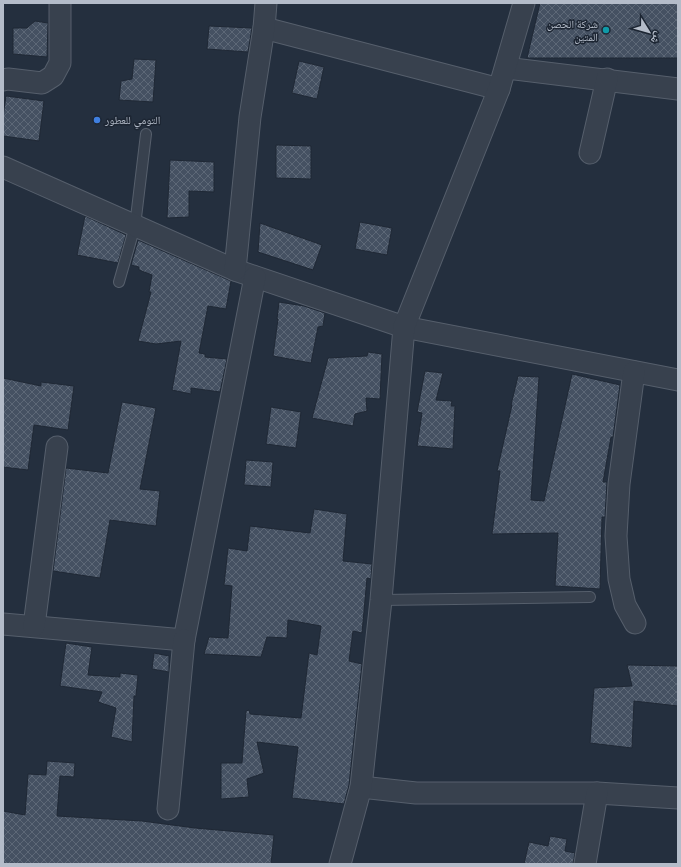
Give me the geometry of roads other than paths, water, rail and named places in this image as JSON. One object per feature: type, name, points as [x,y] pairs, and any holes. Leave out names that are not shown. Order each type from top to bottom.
[{"type":"street","points":[[3,80],[8,79],[42,83],[53,76],[60,63],[60,3]]},
{"type":"street","points":[[235,270],[250,117],[264,28],[266,3]]},
{"type":"street","points":[[340,864],[361,787],[381,600],[404,327],[499,88],[524,3]]},
{"type":"street","points":[[264,28],[499,88]]},
{"type":"street","points":[[506,68],[607,79],[678,89]]},
{"type":"street","points":[[590,153],[607,79]]},
{"type":"street","points":[[3,167],[235,270],[404,327],[678,380]]},
{"type":"street","points":[[168,810],[184,640],[255,277]]},
{"type":"street","points":[[634,372],[619,484],[616,536],[619,579],[625,605],[635,623]]},
{"type":"street","points":[[34,626],[56,447]]},
{"type":"street","points":[[3,624],[184,640]]},
{"type":"street","points":[[361,787],[416,794],[597,793],[678,798]]},
{"type":"street","points":[[585,864],[597,793]]},
{"type":"lane","points":[[119,282],[135,226],[146,134]]},
{"type":"lane","points":[[381,600],[590,597]]},
{"type":"place","name":"شركة الحصن المتين","points":[[606,30]]},
{"type":"place","name":"التومي للعطور","points":[[97,120]]}]
